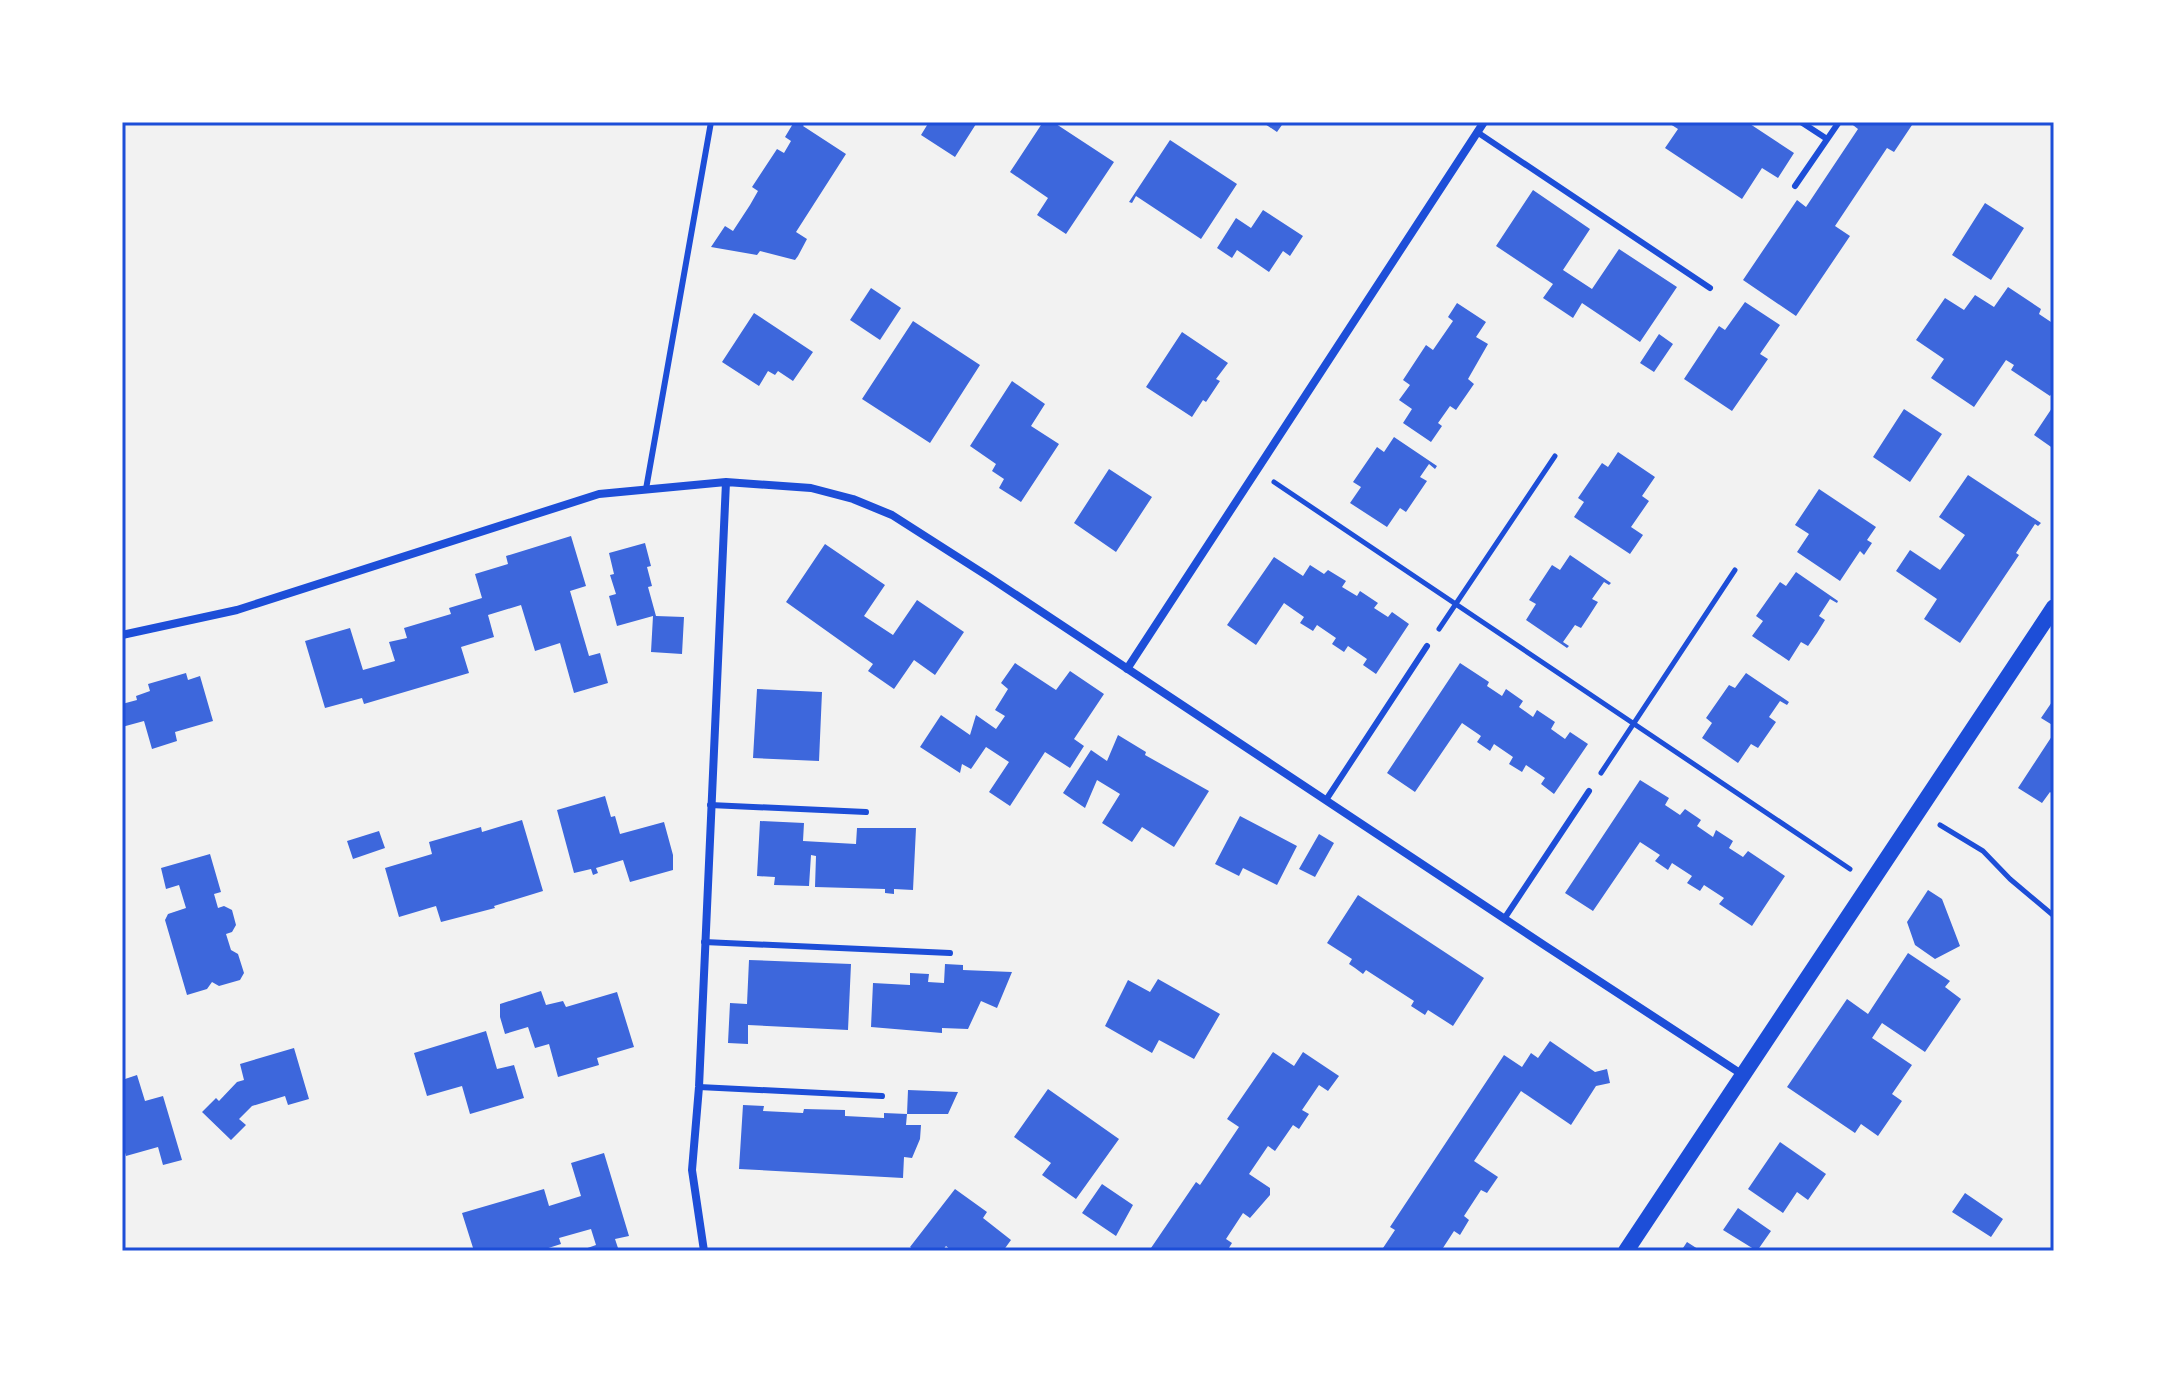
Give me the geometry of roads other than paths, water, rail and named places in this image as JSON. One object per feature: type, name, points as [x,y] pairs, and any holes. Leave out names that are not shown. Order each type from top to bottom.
[{"type":"main road","points":[[1626,1251],[2054,607]]},
{"type":"street","points":[[1127,669],[1484,122]]},
{"type":"street","points":[[704,1251],[692,1170],[699,1087],[726,482]]},
{"type":"street","points":[[122,635],[237,610],[599,494],[726,482],[811,488],[853,499],[892,515],[1743,1075]]},
{"type":"lane","points":[[646,489],[711,122]]},
{"type":"lane","points":[[1801,122],[1827,139]]},
{"type":"lane","points":[[1795,186],[1839,122]]},
{"type":"lane","points":[[1477,132],[1710,288]]},
{"type":"lane","points":[[1326,800],[1427,646]]},
{"type":"lane","points":[[1504,919],[1589,791]]},
{"type":"lane","points":[[710,805],[866,812]]},
{"type":"lane","points":[[704,942],[950,953]]},
{"type":"lane","points":[[699,1087],[882,1096]]}]
